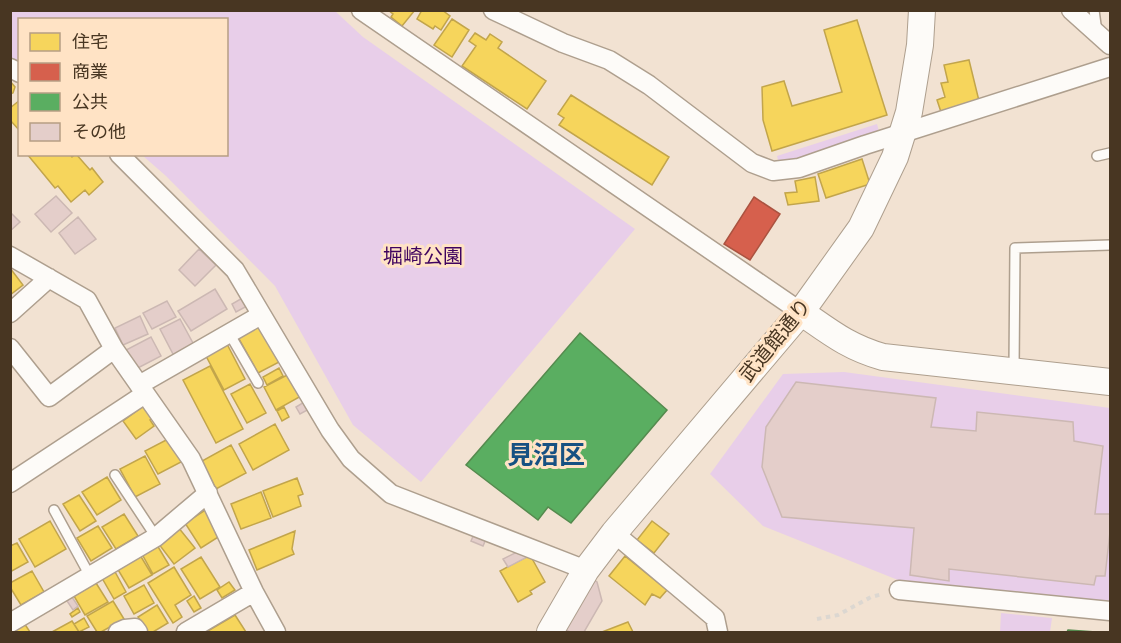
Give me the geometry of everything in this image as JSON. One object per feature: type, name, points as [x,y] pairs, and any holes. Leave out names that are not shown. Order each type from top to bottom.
[{"type":"street","points":[[361,10],[845,343],[861,351],[883,357],[1110,382]]},
{"type":"street","points":[[493,10],[563,43],[609,60],[649,86],[752,163],[773,171],[799,168],[1110,67]]},
{"type":"street","name":"武道館通り","points":[[550,633],[586,570],[614,533],[801,312],[861,228],[895,157],[909,112],[920,45],[922,10]]},
{"type":"street","points":[[1071,10],[1104,39]]},
{"type":"street","points":[[121,156],[235,270],[330,430],[351,459],[391,494],[586,570]]},
{"type":"street","points":[[10,256],[87,300],[114,349],[191,459],[276,633]]},
{"type":"street","points":[[10,313],[49,278]]},
{"type":"street","points":[[10,483],[142,390],[229,333],[261,315]]},
{"type":"street","points":[[10,348],[49,398],[114,349]]},
{"type":"street","points":[[10,623],[156,537],[208,493]]},
{"type":"street","points":[[614,533],[715,618],[718,633]]},
{"type":"street","points":[[899,590],[1110,612]]},
{"type":"street","points":[[186,633],[254,592]]},
{"type":"street","points":[[118,633],[125,629],[135,628],[138,633]]},
{"type":"lane","points":[[1094,10],[1104,39]]},
{"type":"lane","points":[[1097,156],[1110,153]]},
{"type":"lane","points":[[1014,372],[1015,248],[1110,245]]},
{"type":"lane","points":[[229,333],[258,383]]},
{"type":"lane","points":[[115,476],[156,537]]},
{"type":"lane","points":[[54,510],[90,576]]},
{"type":"path","points":[[817,619],[838,615],[871,597],[899,590]]},
{"type":"green space","name":"堀崎公園","points":[[11,11],[335,11],[363,37],[635,229],[421,482],[353,425],[275,286],[166,176],[143,156],[228,156],[228,18],[18,18],[18,66],[11,62]]},
{"type":"green space","points":[[877,124],[880,135],[780,167],[777,156]]},
{"type":"green space","points":[[844,372],[1110,408],[1110,605],[903,582],[763,526],[710,474],[783,374]]},
{"type":"green space","points":[[1001,613],[1052,618],[1050,632],[1000,632]]},
{"type":"building: 住宅","points":[[388,10],[415,10],[402,26],[391,17],[393,14]]},
{"type":"building: 住宅","points":[[422,10],[442,10],[450,16],[441,30],[435,26],[433,29],[417,19]]},
{"type":"building: 住宅","points":[[452,19],[469,30],[452,57],[434,45]]},
{"type":"building: 住宅","points":[[857,20],[887,115],[772,151],[763,120],[762,87],[784,81],[792,106],[842,92],[824,30]]},
{"type":"building: 住宅","points":[[475,33],[486,40],[490,34],[502,42],[498,48],[546,81],[527,109],[462,66],[476,46],[469,41]]},
{"type":"building: 住宅","points":[[969,60],[980,105],[942,115],[937,100],[945,97],[941,83],[948,82],[944,65]]},
{"type":"building: 住宅","points":[[10,81],[15,87],[13,93],[10,94]]},
{"type":"building: 住宅","points":[[571,95],[669,157],[652,185],[559,125],[564,118],[558,114]]},
{"type":"building: 住宅","points":[[18,102],[18,129],[10,120],[10,108]]},
{"type":"building: 住宅","points":[[29,156],[78,156],[90,170],[92,168],[103,182],[89,195],[85,190],[71,202],[58,186],[55,188]]},
{"type":"building: 住宅","points":[[862,159],[870,184],[826,198],[818,174]]},
{"type":"building: 住宅","points":[[815,177],[819,201],[788,205],[785,193],[797,192],[795,181]]},
{"type":"building: 住宅","points":[[10,268],[23,285],[10,295]]},
{"type":"building: 住宅","points":[[263,324],[283,360],[258,373],[238,337]]},
{"type":"building: 住宅","points":[[227,344],[245,379],[224,390],[206,356]]},
{"type":"building: 住宅","points":[[210,366],[243,429],[216,443],[183,380]]},
{"type":"building: 住宅","points":[[279,368],[283,376],[267,385],[263,377]]},
{"type":"building: 住宅","points":[[291,373],[303,395],[276,410],[264,387]]},
{"type":"building: 住宅","points":[[250,384],[266,413],[247,423],[231,394]]},
{"type":"building: 住宅","points":[[145,405],[154,417],[150,420],[154,426],[136,439],[123,421]]},
{"type":"building: 住宅","points":[[284,407],[289,417],[282,421],[277,411]]},
{"type":"building: 住宅","points":[[275,424],[289,450],[253,470],[239,444]]},
{"type":"building: 住宅","points":[[170,438],[183,461],[158,474],[145,451]]},
{"type":"building: 住宅","points":[[231,445],[246,473],[216,489],[202,461]]},
{"type":"building: 住宅","points":[[145,456],[160,484],[135,497],[120,469]]},
{"type":"building: 住宅","points":[[107,477],[121,500],[97,515],[82,492]]},
{"type":"building: 住宅","points":[[297,478],[303,494],[298,496],[301,506],[273,517],[263,491]]},
{"type":"building: 住宅","points":[[261,492],[271,518],[241,529],[231,504]]},
{"type":"building: 住宅","points":[[79,495],[96,521],[80,531],[63,504]]},
{"type":"building: 住宅","points":[[207,509],[223,534],[201,548],[185,523]]},
{"type":"building: 住宅","points":[[124,514],[138,536],[116,549],[102,527]]},
{"type":"building: 住宅","points":[[50,521],[66,549],[35,567],[19,539]]},
{"type":"building: 住宅","points":[[652,521],[669,534],[654,553],[637,540]]},
{"type":"building: 住宅","points":[[98,526],[112,548],[91,561],[77,538]]},
{"type":"building: 住宅","points":[[178,527],[195,548],[174,564],[158,543]]},
{"type":"building: 住宅","points":[[295,531],[292,549],[294,554],[257,570],[249,550]]},
{"type":"building: 住宅","points":[[17,543],[28,562],[10,572],[10,546]]},
{"type":"building: 住宅","points":[[157,545],[169,565],[153,574],[142,554]]},
{"type":"building: 住宅","points":[[140,555],[152,575],[129,588],[117,568]]},
{"type":"building: 住宅","points":[[530,555],[545,582],[530,591],[532,594],[518,602],[500,571]]},
{"type":"building: 住宅","points":[[625,556],[667,590],[660,598],[652,594],[645,605],[609,576]]},
{"type":"building: 住宅","points":[[201,557],[220,587],[200,599],[181,569]]},
{"type":"building: 住宅","points":[[174,567],[191,595],[175,605],[182,617],[173,623],[148,583]]},
{"type":"building: 住宅","points":[[114,570],[126,592],[114,599],[102,578]]},
{"type":"building: 住宅","points":[[32,571],[44,592],[21,605],[10,583]]},
{"type":"building: 住宅","points":[[229,582],[235,590],[222,598],[217,590]]},
{"type":"building: 住宅","points":[[96,583],[108,602],[85,615],[74,596]]},
{"type":"building: 住宅","points":[[144,585],[154,603],[134,614],[124,596]]},
{"type":"building: 住宅","points":[[194,596],[201,608],[194,612],[187,601]]},
{"type":"building: 住宅","points":[[113,601],[124,619],[97,632],[87,616]]},
{"type":"building: 住宅","points":[[157,605],[168,623],[153,632],[148,632],[138,617]]},
{"type":"building: 住宅","points":[[78,608],[80,612],[72,617],[70,614]]},
{"type":"building: 住宅","points":[[235,615],[246,632],[206,632]]},
{"type":"building: 住宅","points":[[84,618],[89,627],[79,632],[74,624]]},
{"type":"building: 住宅","points":[[72,621],[79,632],[52,632]]},
{"type":"building: 住宅","points":[[628,622],[633,632],[602,632]]},
{"type":"building: 住宅","points":[[24,623],[30,632],[10,632],[10,631]]},
{"type":"building: 商業","points":[[754,197],[780,214],[750,260],[724,244]]},
{"type":"building: 公共","points":[[580,333],[667,410],[571,523],[548,507],[538,520],[466,465]]},
{"type":"building: 公共","points":[[1068,630],[1096,632],[1067,632]]},
{"type":"building: その他","points":[[56,196],[72,213],[51,232],[35,214]]},
{"type":"building: その他","points":[[10,212],[20,222],[10,231]]},
{"type":"building: その他","points":[[78,217],[96,239],[75,254],[59,233]]},
{"type":"building: その他","points":[[199,249],[216,265],[195,286],[179,270]]},
{"type":"building: その他","points":[[215,289],[227,309],[191,331],[178,311]]},
{"type":"building: その他","points":[[244,297],[249,305],[236,312],[232,304]]},
{"type":"building: その他","points":[[167,301],[176,317],[152,329],[143,313]]},
{"type":"building: その他","points":[[140,316],[148,334],[123,345],[115,328]]},
{"type":"building: その他","points":[[180,319],[194,345],[174,356],[160,329]]},
{"type":"building: その他","points":[[151,337],[161,356],[136,369],[126,350]]},
{"type":"building: その他","points":[[796,382],[936,398],[931,427],[976,431],[977,412],[1073,422],[1074,441],[1103,446],[1095,514],[1110,514],[1105,576],[1096,576],[1094,585],[949,569],[949,581],[910,575],[914,528],[782,517],[762,467],[766,427]]},
{"type":"building: その他","points":[[309,399],[313,407],[300,414],[296,407]]},
{"type":"building: その他","points":[[474,534],[486,539],[483,546],[471,541]]},
{"type":"building: その他","points":[[519,551],[529,556],[508,567],[503,559]]},
{"type":"building: その他","points":[[593,579],[597,582],[602,601],[584,632],[570,632],[564,629]]},
{"type":"building: その他","points":[[72,597],[78,606],[73,610],[67,601]]},
{"type":"district","name":"見沼区","points":[[546,455]]}]
